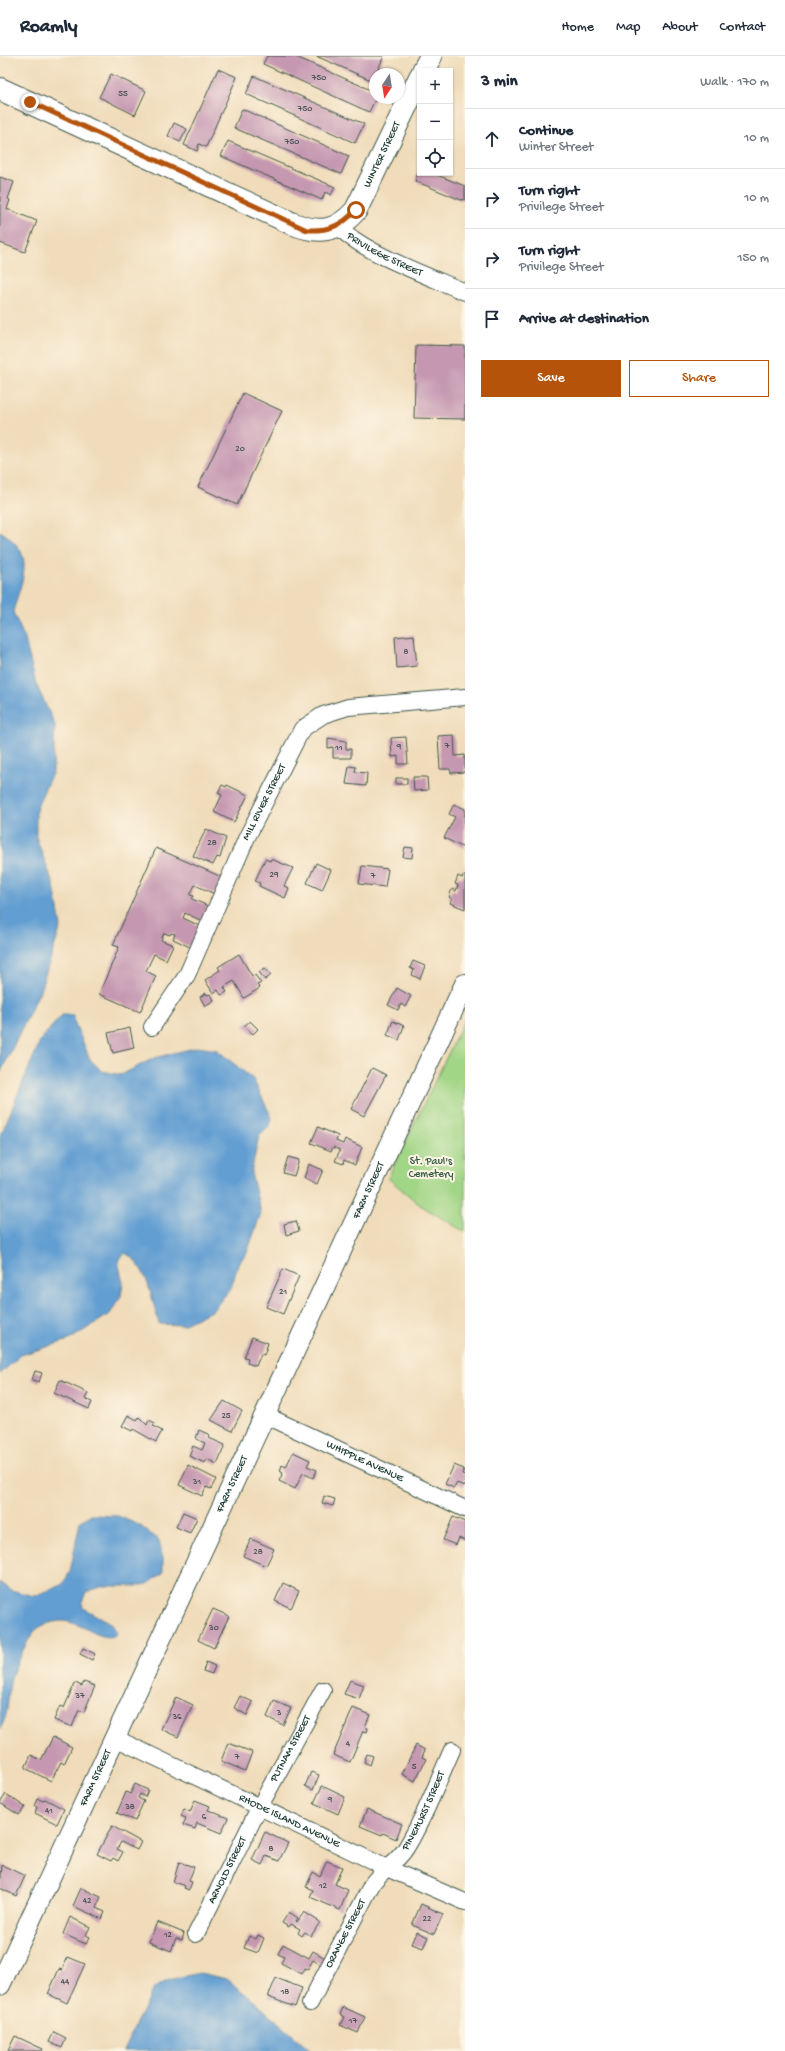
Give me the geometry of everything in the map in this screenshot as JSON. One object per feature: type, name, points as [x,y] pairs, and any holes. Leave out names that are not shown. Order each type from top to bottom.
[{"type":"main road","points":[[424,68],[430,56]]},
{"type":"main road","name":"WINTER STREET","points":[[338,226],[348,219],[356,210],[417,83]]},
{"type":"main road","name":"PRIVILEGE STREET","points":[[0,89],[307,230],[322,230],[338,226]]},
{"type":"street","name":"PRIVILEGE STREET","points":[[338,226],[343,232],[372,250],[465,292]]},
{"type":"street","name":"MILL RIVER STREET","points":[[152,1027],[187,975],[247,837],[302,729],[323,715],[348,707],[465,697]]},
{"type":"street","name":"FARM STREET","points":[[0,1985],[465,984]]},
{"type":"street","name":"WHIPPLE AVENUE","points":[[265,1415],[465,1509]]},
{"type":"street","name":"PUTNAM STREET","points":[[259,1808],[323,1690]]},
{"type":"street","name":"RHODE ISLAND AVENUE","points":[[115,1738],[389,1869],[465,1902]]},
{"type":"street","name":"PINEHURST STREET","points":[[389,1869],[406,1848],[452,1750]]},
{"type":"street","name":"ARNOLD STREET","points":[[196,1934],[259,1808]]},
{"type":"street","name":"ORANGE STREET","points":[[310,2004],[372,1884],[377,1877],[389,1869]]},
{"type":"green space","name":"St. Paul's Cemetery","points":[[465,1019],[465,1232],[420,1205],[388,1178]]},
{"type":"water","points":[[0,531],[12,540],[19,549],[23,558],[23,577],[13,612],[25,639],[36,684],[55,725],[53,772],[36,810],[36,837],[54,886],[61,926],[40,991],[0,1074]]},
{"type":"water","points":[[62,1015],[73,1015],[74,1021],[90,1059],[102,1071],[121,1075],[154,1058],[198,1047],[217,1050],[253,1079],[272,1118],[269,1127],[259,1136],[251,1173],[261,1213],[247,1253],[239,1262],[231,1288],[213,1310],[183,1325],[159,1324],[144,1275],[133,1259],[125,1253],[118,1261],[123,1283],[121,1296],[110,1314],[69,1340],[21,1355],[0,1374],[0,1137],[41,1039]]},
{"type":"water","points":[[91,1515],[118,1516],[139,1525],[159,1540],[163,1559],[163,1573],[148,1584],[136,1586],[104,1586],[86,1592],[82,1602],[83,1608],[112,1624],[117,1633],[114,1637],[107,1637],[76,1624],[63,1621],[49,1623],[37,1629],[18,1660],[11,1678],[7,1711],[0,1729],[0,1582],[11,1590],[34,1596],[62,1585],[70,1572],[80,1521]]},
{"type":"water","points":[[200,1973],[227,1979],[311,2051],[123,2051],[151,1993],[167,1981]]},
{"type":"building","points":[[267,56],[294,56],[369,89],[369,104],[373,104],[369,112],[263,64]]},
{"type":"building","points":[[316,56],[384,56],[379,68],[369,68],[369,79]]},
{"type":"building","points":[[218,69],[237,77],[206,147],[199,144],[197,151],[184,145]]},
{"type":"building","points":[[111,74],[146,91],[135,115],[99,97]]},
{"type":"building","points":[[254,76],[364,124],[355,143],[246,94]]},
{"type":"building","points":[[242,109],[349,156],[341,174],[234,128]]},
{"type":"building","points":[[174,123],[187,129],[180,142],[168,136]]},
{"type":"building","points":[[228,141],[335,187],[331,195],[325,192],[322,200],[221,156]]},
{"type":"building","points":[[417,176],[440,176],[465,186],[465,199],[461,200],[415,181]]},
{"type":"building","points":[[0,177],[14,182],[8,199],[10,200],[7,209],[37,221],[25,252],[0,243]]},
{"type":"building","points":[[416,345],[465,346],[465,419],[414,418]]},
{"type":"building","points":[[243,393],[282,411],[237,505],[198,487]]},
{"type":"building","points":[[414,635],[417,666],[397,668],[395,637]]},
{"type":"building","points":[[454,735],[455,756],[465,755],[465,772],[451,773],[450,769],[440,769],[438,736]]},
{"type":"building","points":[[406,737],[408,764],[398,764],[398,756],[392,757],[391,738]]},
{"type":"building","points":[[328,738],[346,741],[346,749],[351,749],[351,758],[333,758],[333,747],[328,748]]},
{"type":"building","points":[[349,766],[356,767],[355,772],[367,773],[366,786],[346,784]]},
{"type":"building","points":[[413,777],[427,777],[428,790],[414,791]]},
{"type":"building","points":[[396,778],[407,778],[407,784],[396,784]]},
{"type":"building","points":[[222,785],[226,787],[227,785],[248,795],[234,822],[214,812],[222,795],[218,793]]},
{"type":"building","points":[[454,804],[465,809],[464,848],[444,838],[455,817],[449,814]]},
{"type":"building","points":[[206,829],[226,838],[220,858],[217,857],[213,865],[193,856]]},
{"type":"building","points":[[405,847],[413,848],[412,858],[403,857]]},
{"type":"building","points":[[156,848],[224,878],[217,895],[195,885],[190,895],[194,896],[192,899],[208,906],[202,921],[185,913],[183,918],[202,927],[192,948],[173,939],[175,934],[171,933],[170,935],[164,933],[161,940],[173,945],[166,960],[154,954],[146,971],[156,976],[140,1012],[99,994],[119,947],[113,945]]},
{"type":"building","points":[[265,859],[270,861],[271,859],[293,868],[284,886],[289,888],[285,898],[259,886],[260,883],[255,881]]},
{"type":"building","points":[[316,863],[331,870],[322,890],[307,883]]},
{"type":"building","points":[[362,866],[388,869],[385,887],[359,884]]},
{"type":"building","points":[[463,875],[465,876],[465,909],[450,903],[452,899],[449,897],[452,889],[456,891],[458,885],[455,884],[458,876],[462,878]]},
{"type":"building","points":[[239,954],[252,976],[255,975],[261,983],[257,985],[260,988],[244,998],[234,981],[224,987],[227,992],[221,995],[218,990],[213,993],[205,980],[220,970],[218,967]]},
{"type":"building","points":[[413,961],[425,966],[420,979],[412,975],[414,970],[410,968]]},
{"type":"building","points":[[265,968],[271,975],[265,980],[259,972]]},
{"type":"building","points":[[397,988],[411,996],[405,1007],[401,1004],[398,1010],[388,1005]]},
{"type":"building","points":[[206,993],[207,995],[210,994],[214,1000],[205,1006],[200,997]]},
{"type":"building","points":[[250,1021],[258,1029],[253,1034],[244,1026]]},
{"type":"building","points":[[393,1021],[404,1026],[399,1040],[387,1035]]},
{"type":"building","points":[[130,1028],[134,1048],[113,1053],[108,1033]]},
{"type":"building","points":[[372,1068],[386,1075],[364,1116],[351,1109]]},
{"type":"building","points":[[318,1127],[338,1136],[336,1141],[343,1144],[345,1139],[362,1147],[355,1165],[344,1160],[343,1164],[335,1161],[340,1150],[333,1147],[331,1151],[311,1143]]},
{"type":"building","points":[[288,1157],[299,1160],[294,1176],[283,1173]]},
{"type":"building","points":[[309,1164],[323,1170],[317,1184],[304,1178]]},
{"type":"building","points":[[296,1221],[299,1231],[286,1235],[284,1224]]},
{"type":"building","points":[[283,1269],[299,1276],[283,1314],[266,1307]]},
{"type":"building","points":[[252,1337],[268,1343],[264,1355],[261,1354],[256,1366],[247,1363],[248,1358],[244,1357]]},
{"type":"building","points":[[35,1371],[42,1373],[39,1382],[32,1380]]},
{"type":"building","points":[[60,1380],[88,1393],[85,1399],[92,1402],[89,1409],[54,1393]]},
{"type":"building","points":[[224,1401],[242,1411],[232,1431],[211,1420]]},
{"type":"building","points":[[128,1415],[137,1420],[139,1417],[147,1425],[149,1420],[155,1423],[153,1426],[162,1431],[156,1442],[133,1429],[132,1431],[122,1426]]},
{"type":"building","points":[[199,1430],[210,1435],[209,1438],[225,1445],[217,1464],[207,1459],[205,1463],[189,1456],[193,1446],[202,1450],[205,1443],[196,1439]]},
{"type":"building","points":[[293,1452],[310,1460],[307,1466],[317,1470],[313,1478],[303,1473],[295,1489],[279,1481],[283,1473],[280,1471],[282,1465],[286,1467]]},
{"type":"building","points":[[188,1465],[216,1479],[211,1489],[206,1487],[202,1496],[179,1485]]},
{"type":"building","points":[[454,1465],[464,1469],[462,1474],[465,1475],[464,1486],[457,1483],[454,1488],[445,1484]]},
{"type":"building","points":[[324,1496],[335,1499],[333,1506],[322,1503]]},
{"type":"building","points":[[183,1512],[197,1518],[190,1533],[176,1527]]},
{"type":"building","points":[[453,1517],[465,1522],[465,1541],[459,1538],[456,1545],[443,1540]]},
{"type":"building","points":[[251,1539],[274,1549],[266,1566],[243,1556]]},
{"type":"building","points":[[283,1583],[299,1591],[291,1608],[275,1601]]},
{"type":"building","points":[[213,1609],[229,1616],[214,1648],[198,1640]]},
{"type":"building","points":[[83,1648],[95,1654],[92,1660],[80,1654]]},
{"type":"building","points":[[206,1662],[215,1666],[212,1674],[203,1671]]},
{"type":"building","points":[[350,1680],[364,1685],[359,1699],[344,1694]]},
{"type":"building","points":[[84,1682],[95,1686],[84,1712],[79,1710],[72,1727],[54,1720],[60,1706],[64,1708],[75,1683],[82,1686]]},
{"type":"building","points":[[240,1696],[253,1702],[247,1715],[234,1708]]},
{"type":"building","points":[[176,1697],[193,1705],[178,1737],[161,1729]]},
{"type":"building","points":[[274,1701],[291,1708],[283,1725],[267,1717]]},
{"type":"building","points":[[353,1708],[370,1715],[365,1727],[368,1728],[367,1732],[363,1731],[350,1762],[333,1755]]},
{"type":"building","points":[[53,1737],[72,1747],[64,1764],[61,1762],[51,1781],[25,1768],[31,1755],[41,1760]]},
{"type":"building","points":[[228,1743],[252,1752],[245,1771],[221,1761]]},
{"type":"building","points":[[416,1745],[425,1750],[422,1757],[426,1759],[415,1781],[402,1774]]},
{"type":"building","points":[[367,1754],[373,1756],[370,1765],[364,1762]]},
{"type":"building","points":[[311,1772],[319,1775],[313,1790],[305,1786]]},
{"type":"building","points":[[135,1784],[148,1790],[145,1797],[140,1794],[138,1798],[144,1801],[135,1821],[117,1813],[126,1792],[130,1794]]},
{"type":"building","points":[[322,1786],[345,1797],[338,1814],[314,1803]]},
{"type":"building","points":[[6,1794],[25,1807],[19,1815],[0,1803]]},
{"type":"building","points":[[38,1799],[43,1801],[45,1799],[64,1809],[57,1824],[35,1813],[37,1807],[35,1806]]},
{"type":"building","points":[[195,1800],[210,1806],[208,1810],[228,1818],[221,1833],[197,1823],[195,1829],[183,1825],[186,1818],[181,1816],[184,1809],[190,1812]]},
{"type":"building","points":[[367,1809],[402,1824],[396,1839],[383,1833],[382,1835],[360,1826]]},
{"type":"building","points":[[112,1826],[141,1842],[137,1850],[121,1842],[117,1849],[123,1852],[118,1861],[113,1858],[111,1861],[97,1854]]},
{"type":"building","points":[[265,1832],[288,1843],[279,1861],[266,1856],[262,1865],[252,1860]]},
{"type":"building","points":[[327,1861],[342,1867],[335,1884],[348,1890],[340,1910],[310,1897],[313,1890],[306,1887],[313,1872],[320,1876]]},
{"type":"building","points":[[179,1862],[194,1867],[189,1881],[192,1882],[189,1890],[184,1888],[185,1886],[173,1882]]},
{"type":"building","points":[[2,1865],[25,1876],[16,1896],[0,1888]]},
{"type":"building","points":[[81,1888],[101,1897],[96,1908],[105,1912],[102,1919],[73,1906]]},
{"type":"building","points":[[421,1904],[443,1914],[434,1934],[412,1925]]},
{"type":"building","points":[[289,1912],[298,1918],[296,1921],[297,1922],[304,1912],[320,1922],[311,1936],[305,1932],[302,1936],[298,1933],[300,1929],[291,1924],[289,1927],[282,1923]]},
{"type":"building","points":[[70,1917],[90,1927],[86,1935],[90,1937],[86,1944],[63,1934]]},
{"type":"building","points":[[157,1922],[184,1933],[182,1940],[176,1938],[171,1951],[149,1942]]},
{"type":"building","points":[[417,1932],[428,1937],[423,1948],[412,1944]]},
{"type":"building","points":[[258,1935],[264,1938],[258,1953],[244,1948],[249,1936],[256,1939]]},
{"type":"building","points":[[283,1944],[309,1958],[313,1951],[327,1959],[323,1966],[313,1960],[308,1969],[305,1968],[302,1974],[281,1963],[284,1957],[278,1954]]},
{"type":"building","points":[[68,1957],[85,1964],[67,2003],[48,1994],[59,1969],[62,1970]]},
{"type":"building","points":[[276,1978],[302,1988],[295,2007],[268,1997]]},
{"type":"building","points":[[343,2007],[365,2017],[358,2033],[340,2025],[344,2017],[340,2015]]},
{"type":"building","points":[[54,2032],[66,2038],[62,2048],[49,2042]]},
{"type":"building","points":[[15,2036],[43,2049],[42,2051],[8,2051]]},
{"type":"route","points":[[30,102],[307,230],[322,230],[338,226],[348,219],[356,210]]}]
